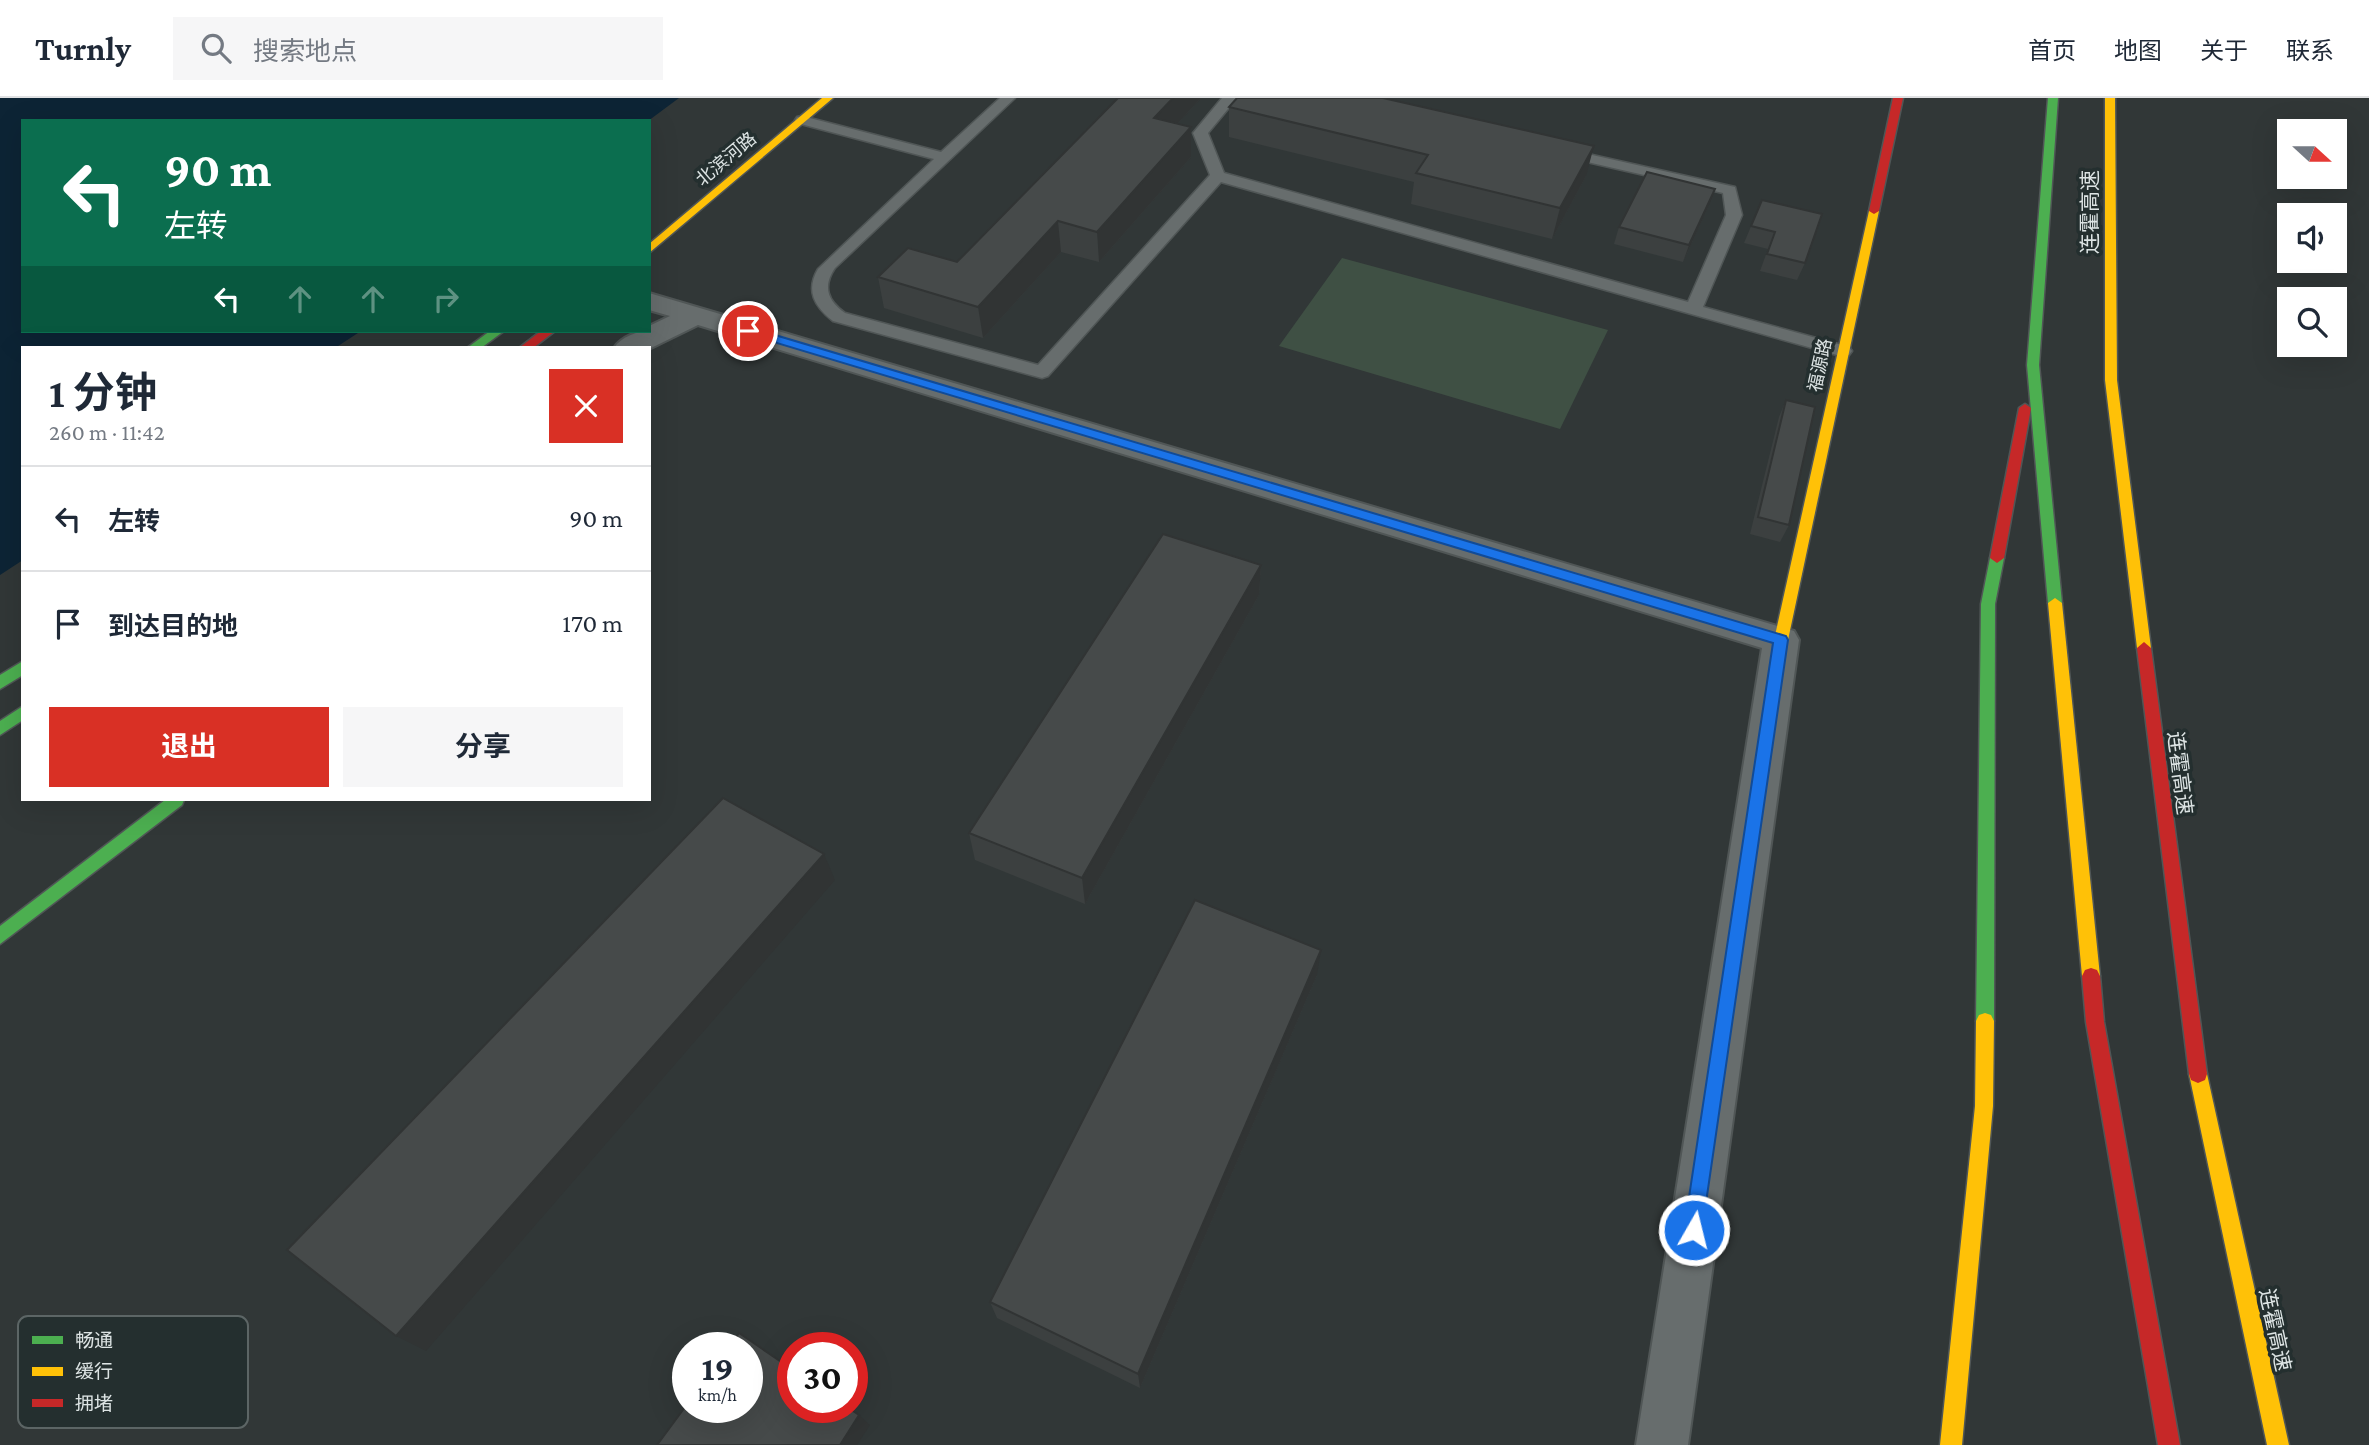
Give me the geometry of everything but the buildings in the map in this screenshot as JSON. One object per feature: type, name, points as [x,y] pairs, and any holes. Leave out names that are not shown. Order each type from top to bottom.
[{"type":"main road","name":"北滨河路","points":[[651,248],[828,98]]},
{"type":"main road","name":"福源路","points":[[1781,640],[1898,98]]},
{"type":"main road","name":"连霍高速","points":[[2053,98],[2034,365],[2095,1022],[2169,1445]]},
{"type":"main road","name":"连霍高速","points":[[2110,98],[2111,380],[2190,1023],[2196,1064],[2278,1445]]},
{"type":"main road","points":[[476,346],[495,333]]},
{"type":"main road","points":[[528,346],[545,333]]},
{"type":"main road","points":[[1951,1445],[1984,1106],[1988,604],[2034,365]]},
{"type":"main road","points":[[0,683],[21,668]]},
{"type":"main road","points":[[0,729],[21,713]]},
{"type":"main road","points":[[0,936],[175,801]]},
{"type":"street","points":[[651,302],[1781,640],[1662,1445]]},
{"type":"street","points":[[633,346],[695,315]]},
{"type":"lane","points":[[1008,98],[829,265],[821,275],[817,287],[819,298],[826,308],[839,317],[1042,372],[1218,176]]},
{"type":"lane","points":[[1218,176],[1200,133],[1230,98]]},
{"type":"lane","points":[[802,120],[946,158]]},
{"type":"lane","points":[[1541,147],[1730,190],[1734,215],[1694,309]]},
{"type":"lane","points":[[1218,176],[1843,352]]},
{"type":"green space","points":[[1342,258],[1608,330],[1560,429],[1279,346]]},
{"type":"water","points":[[0,98],[679,98],[651,119],[21,119],[21,333],[358,333],[338,346],[21,346],[21,561],[0,575]]},
{"type":"traffic: fast","points":[[2053,98],[2033,365],[2055,603]]},
{"type":"traffic: fast","points":[[476,346],[495,333]]},
{"type":"traffic: fast","points":[[1985,1021],[1988,604],[1997,558]]},
{"type":"traffic: fast","points":[[0,683],[21,668]]},
{"type":"traffic: fast","points":[[0,729],[21,713]]},
{"type":"traffic: fast","points":[[0,936],[175,801]]},
{"type":"traffic: slow","points":[[651,248],[828,98]]},
{"type":"traffic: slow","points":[[2110,98],[2111,380],[2144,648]]},
{"type":"traffic: slow","points":[[1781,640],[1874,211]]},
{"type":"traffic: slow","points":[[2055,603],[2091,976]]},
{"type":"traffic: slow","points":[[1951,1445],[1984,1106],[1985,1021]]},
{"type":"traffic: slow","points":[[2198,1074],[2278,1445]]},
{"type":"traffic: jam","points":[[1874,211],[1898,98]]},
{"type":"traffic: jam","points":[[528,346],[546,333]]},
{"type":"traffic: jam","points":[[1997,558],[2025,408]]},
{"type":"traffic: jam","points":[[2144,648],[2198,1074]]},
{"type":"traffic: jam","points":[[2091,976],[2095,1022],[2169,1445]]},
{"type":"route","points":[[748,331],[1781,640],[1694,1230]]}]
